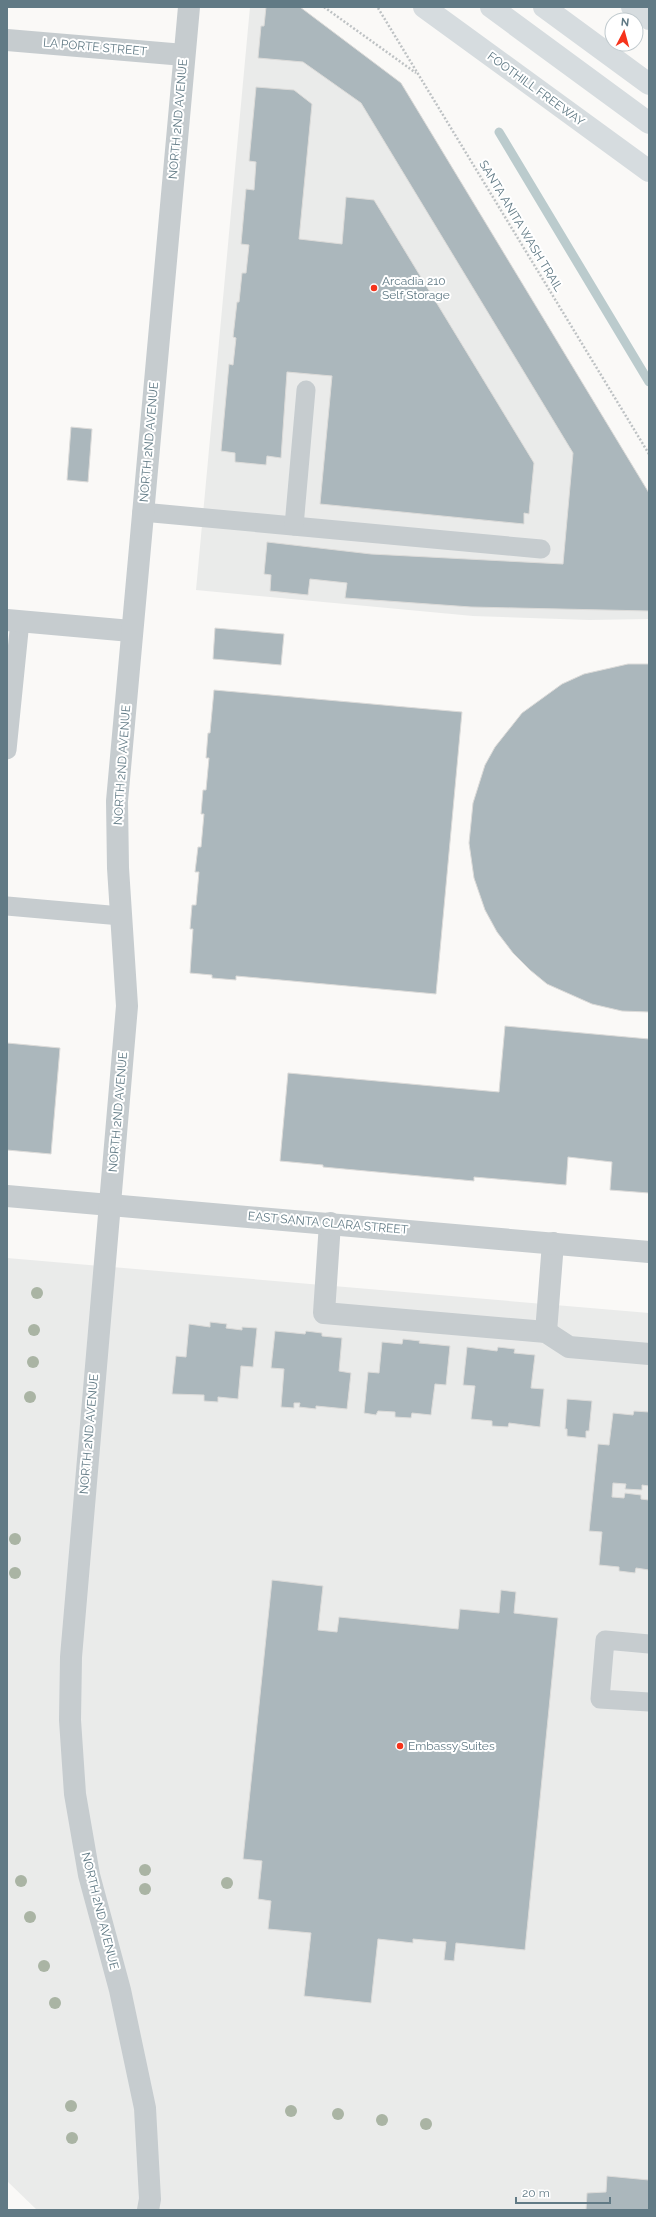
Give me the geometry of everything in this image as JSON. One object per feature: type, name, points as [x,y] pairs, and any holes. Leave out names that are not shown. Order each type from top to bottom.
[{"type":"highway","name":"FOOTHILL FREEWAY","points":[[424,7],[649,171]]},
{"type":"highway","points":[[491,7],[649,123]]},
{"type":"highway","points":[[544,7],[649,84]]},
{"type":"highway","points":[[632,7],[649,19]]},
{"type":"street","name":"NORTH 2ND AVENUE","points":[[148,2210],[150,2199],[145,2108],[120,1990],[89,1875],[75,1794],[70,1720],[71,1657],[127,1006],[118,868],[117,801],[131,631],[189,7]]},
{"type":"street","name":"LA PORTE STREET","points":[[7,40],[184,55]]},
{"type":"street","points":[[13,620],[131,631]]},
{"type":"street","name":"EAST SANTA CLARA STREET","points":[[7,1196],[649,1252]]},
{"type":"street","points":[[330,1224],[324,1313],[546,1332],[569,1347],[649,1354]]},
{"type":"street","points":[[546,1332],[553,1243]]},
{"type":"lane","points":[[294,526],[306,390]]},
{"type":"lane","points":[[142,512],[541,549]]},
{"type":"lane","points":[[7,750],[13,620]]},
{"type":"lane","points":[[7,906],[121,916]]},
{"type":"lane","points":[[649,1644],[605,1640],[600,1699],[649,1702]]},
{"type":"path","points":[[324,7],[418,75]]},
{"type":"path","name":"SANTA ANITA WASH TRAIL","points":[[378,8],[649,454]]},
{"type":"shaded area","name":"Arcadia 210 Self Storage","points":[[250,7],[300,7],[401,83],[649,493],[649,619],[589,620],[473,616],[196,590]]},
{"type":"shaded area","points":[[7,1258],[649,1313],[649,2210],[37,2210],[7,2181]]},
{"type":"building","points":[[266,7],[300,7],[401,83],[649,493],[649,611],[471,607],[345,598],[347,583],[310,579],[308,595],[270,591],[271,575],[264,574],[267,542],[371,554],[563,564],[573,453],[361,103],[303,62],[258,58],[261,26],[264,26]]},
{"type":"building","points":[[256,87],[294,90],[312,104],[299,239],[342,244],[346,197],[374,200],[534,463],[529,514],[524,513],[524,524],[320,504],[332,376],[287,372],[281,458],[267,456],[266,465],[235,462],[235,453],[221,451],[229,364],[233,365],[236,338],[233,337],[237,302],[239,302],[242,273],[246,273],[249,245],[241,244],[246,189],[254,190],[256,162],[249,161]]},
{"type":"building","points":[[71,427],[92,429],[88,482],[67,480]]},
{"type":"building","points":[[215,628],[284,634],[281,665],[213,659]]},
{"type":"building","points":[[628,664],[649,664],[649,1012],[622,1011],[592,1004],[547,984],[530,970],[513,953],[497,932],[485,910],[474,878],[469,843],[473,803],[485,765],[495,747],[522,713],[562,684],[584,674]]},
{"type":"building","points":[[214,690],[462,712],[436,994],[236,976],[236,980],[212,978],[212,975],[190,973],[193,929],[190,929],[192,905],[196,905],[199,872],[195,872],[198,847],[201,847],[204,814],[201,814],[203,790],[206,790],[209,758],[206,758],[208,733],[210,733]]},
{"type":"building","points":[[505,1026],[649,1039],[649,1193],[610,1190],[612,1162],[568,1157],[566,1185],[474,1177],[474,1181],[323,1167],[323,1165],[280,1161],[288,1073],[499,1092]]},
{"type":"building","points":[[7,1043],[60,1048],[51,1154],[7,1150]]},
{"type":"building","points":[[210,1322],[227,1324],[226,1328],[242,1330],[242,1327],[257,1328],[253,1367],[241,1366],[238,1399],[218,1397],[218,1402],[204,1401],[204,1395],[172,1394],[176,1356],[186,1357],[189,1324],[210,1327]]},
{"type":"building","points":[[275,1331],[305,1334],[306,1331],[322,1333],[322,1336],[342,1338],[339,1371],[351,1373],[347,1409],[316,1406],[316,1409],[299,1407],[300,1403],[294,1403],[294,1408],[281,1407],[284,1369],[271,1368]]},
{"type":"building","points":[[403,1339],[420,1341],[419,1343],[450,1346],[446,1385],[435,1384],[431,1415],[412,1413],[411,1418],[395,1417],[395,1412],[378,1411],[376,1415],[364,1413],[368,1372],[379,1373],[382,1342],[402,1344]]},
{"type":"building","points":[[467,1347],[497,1351],[498,1347],[515,1349],[514,1353],[535,1355],[531,1388],[544,1389],[540,1427],[509,1423],[508,1427],[492,1426],[492,1421],[471,1419],[475,1386],[463,1385]]},
{"type":"building","points":[[567,1399],[592,1401],[589,1431],[586,1431],[586,1438],[567,1436],[567,1429],[565,1429]]},
{"type":"building","points":[[634,1411],[649,1412],[649,1486],[642,1485],[642,1490],[625,1489],[626,1484],[613,1483],[612,1497],[624,1498],[625,1493],[641,1495],[641,1499],[649,1500],[649,1570],[636,1568],[635,1573],[619,1571],[619,1567],[599,1565],[602,1532],[589,1531],[598,1444],[609,1445],[613,1413],[633,1415]]},
{"type":"building","name":"Embassy Suites","points":[[272,1580],[323,1586],[318,1630],[337,1632],[339,1617],[458,1629],[460,1609],[499,1613],[501,1590],[516,1592],[514,1613],[558,1618],[525,1950],[456,1943],[454,1961],[444,1960],[446,1942],[413,1939],[413,1943],[378,1939],[371,2003],[304,1996],[311,1933],[268,1929],[271,1901],[258,1899],[262,1861],[243,1859]]},
{"type":"building","points":[[607,2176],[649,2180],[649,2210],[586,2210],[587,2193],[606,2192]]},
{"type":"waterway","points":[[499,132],[649,382]]},
{"type":"place","name":"Arcadia 210 Self Storage","points":[[374,288]]},
{"type":"place","name":"Embassy Suites","points":[[400,1746]]}]
